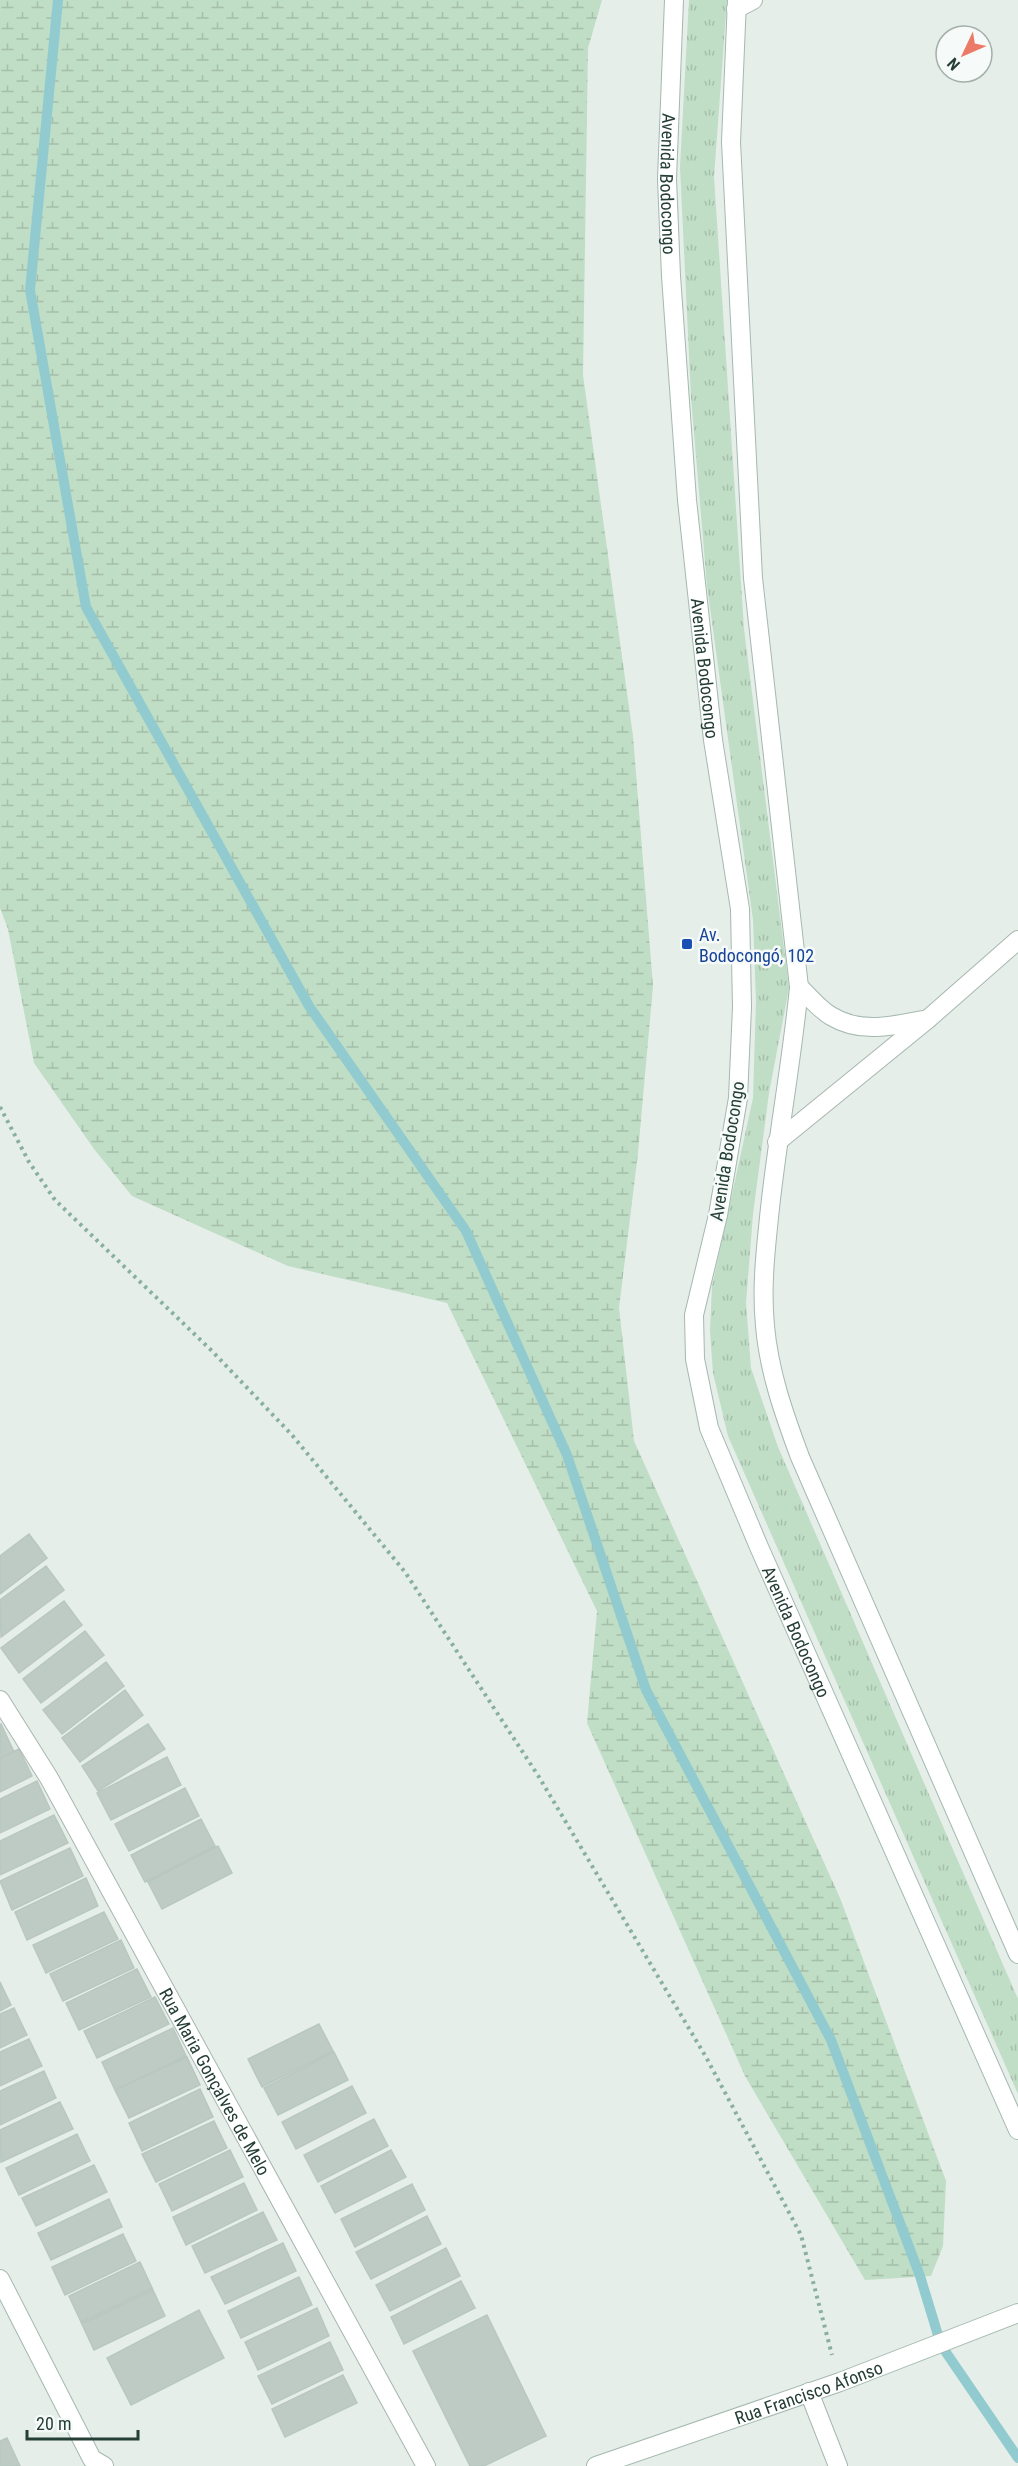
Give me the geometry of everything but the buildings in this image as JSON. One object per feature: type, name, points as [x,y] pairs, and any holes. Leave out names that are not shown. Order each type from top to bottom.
[{"type":"street","name":"Avenida Bodocongo","points":[[674,0],[667,180],[672,288],[688,511],[713,740],[740,909],[742,1007],[738,1098],[718,1215],[694,1315],[695,1359],[710,1428],[759,1547],[1018,2130]]},
{"type":"street","points":[[753,0],[736,4],[731,142],[753,578],[800,987],[793,1049],[777,1142],[763,1272],[765,1327],[778,1397],[805,1468],[1018,1954]]},
{"type":"street","points":[[777,1142],[928,1019],[1018,940]]},
{"type":"street","points":[[800,987],[830,1016],[854,1026],[875,1028],[928,1019]]},
{"type":"street","name":"Rua Maria Gonçalves de Melo","points":[[0,1700],[49,1778],[426,2466]]},
{"type":"street","points":[[0,2279],[97,2464]]},
{"type":"street","name":"Rua Francisco Afonso","points":[[596,2466],[840,2382],[941,2345],[1018,2313]]},
{"type":"street","points":[[809,2392],[838,2466]]},
{"type":"path","points":[[0,1107],[29,1162],[55,1200],[213,1352],[292,1435],[405,1572],[471,1672],[540,1777],[700,2047],[801,2235],[840,2382]]},
{"type":"green space","points":[[0,0],[602,0],[588,48],[583,375],[633,736],[653,986],[638,1153],[619,1308],[634,1441],[840,1898],[946,2181],[943,2246],[931,2276],[865,2280],[745,2076],[587,1723],[597,1611],[447,1303],[288,1266],[132,1196],[94,1149],[34,1063],[8,929],[0,908]]},
{"type":"green space","points":[[689,0],[727,0],[714,177],[744,629],[789,988],[769,1093],[753,1214],[746,1303],[751,1368],[778,1447],[1018,1999],[1018,2094],[728,1436],[713,1373],[710,1331],[712,1286],[753,1098],[756,1001],[753,920],[707,586],[691,397],[680,167]]},
{"type":"waterway","points":[[58,0],[30,290],[86,607],[309,1006],[466,1231],[567,1455],[646,1690],[831,2040],[920,2276],[941,2345],[1018,2458]]},
{"type":"place","name":"Av. Bodocongó, 102","points":[[687,944]]}]
